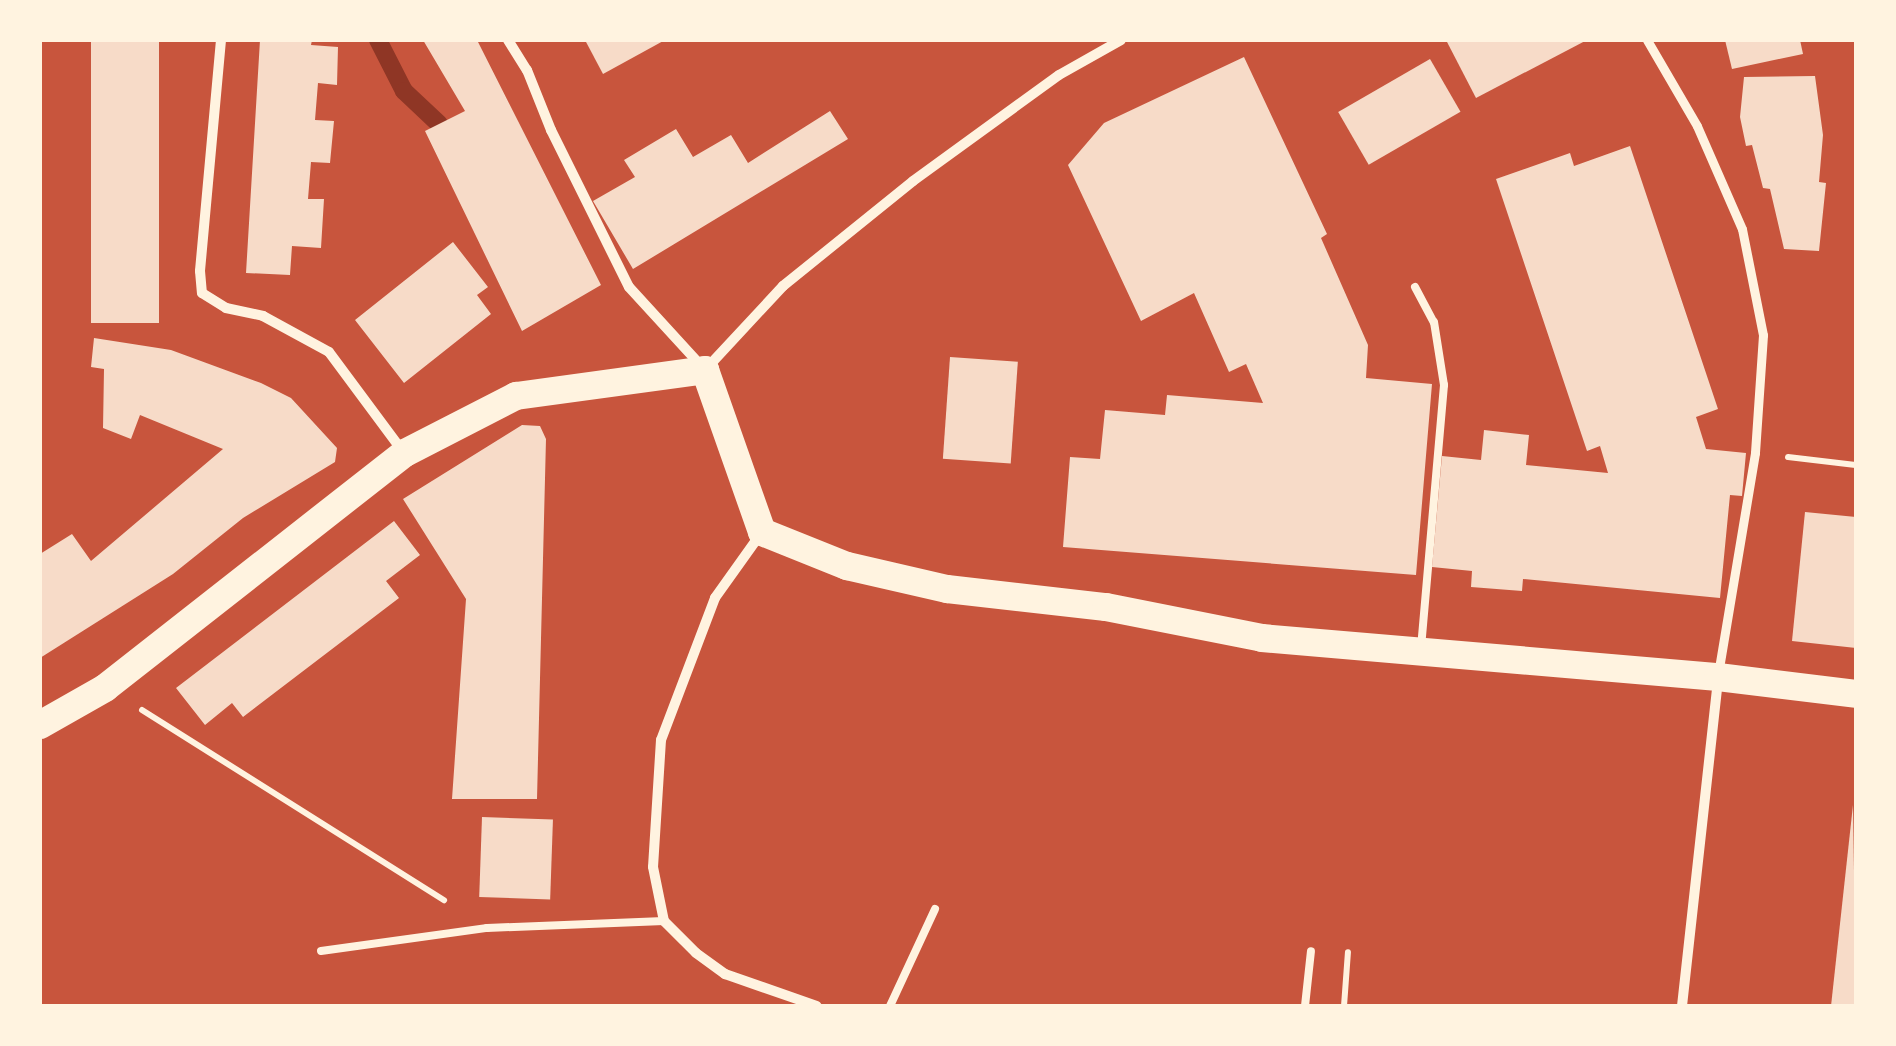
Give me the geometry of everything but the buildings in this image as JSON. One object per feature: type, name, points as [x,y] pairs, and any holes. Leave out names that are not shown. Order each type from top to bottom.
[{"type":"highway","points":[[40,725],[73,708],[405,453],[516,396],[704,370],[762,532],[847,566],[947,588],[1106,607],[1262,638],[1718,677],[1856,694]]},
{"type":"street","points":[[221,40],[200,270],[202,294],[226,308],[263,316],[330,352],[405,453]]},
{"type":"street","points":[[508,40],[527,70],[551,130],[629,287],[704,370],[783,286],[913,181],[1060,76],[1121,40]]},
{"type":"street","points":[[1646,40],[1697,126],[1742,229],[1763,335],[1754,453],[1718,677],[1682,1006]]},
{"type":"street","points":[[762,532],[715,598],[661,740],[653,867],[664,921],[725,974],[817,1006]]},
{"type":"lane","points":[[1414,287],[1434,322],[1444,385],[1420,650]]},
{"type":"lane","points":[[890,1006],[935,909]]},
{"type":"lane","points":[[320,951],[488,928],[664,921]]},
{"type":"lane","points":[[1306,1006],[1311,952]]},
{"type":"path","points":[[1754,453],[1856,465]]},
{"type":"path","points":[[134,705],[488,928]]},
{"type":"path","points":[[1344,1006],[1348,952]]},
{"type":"waterway","points":[[378,40],[404,91],[439,124]]}]
